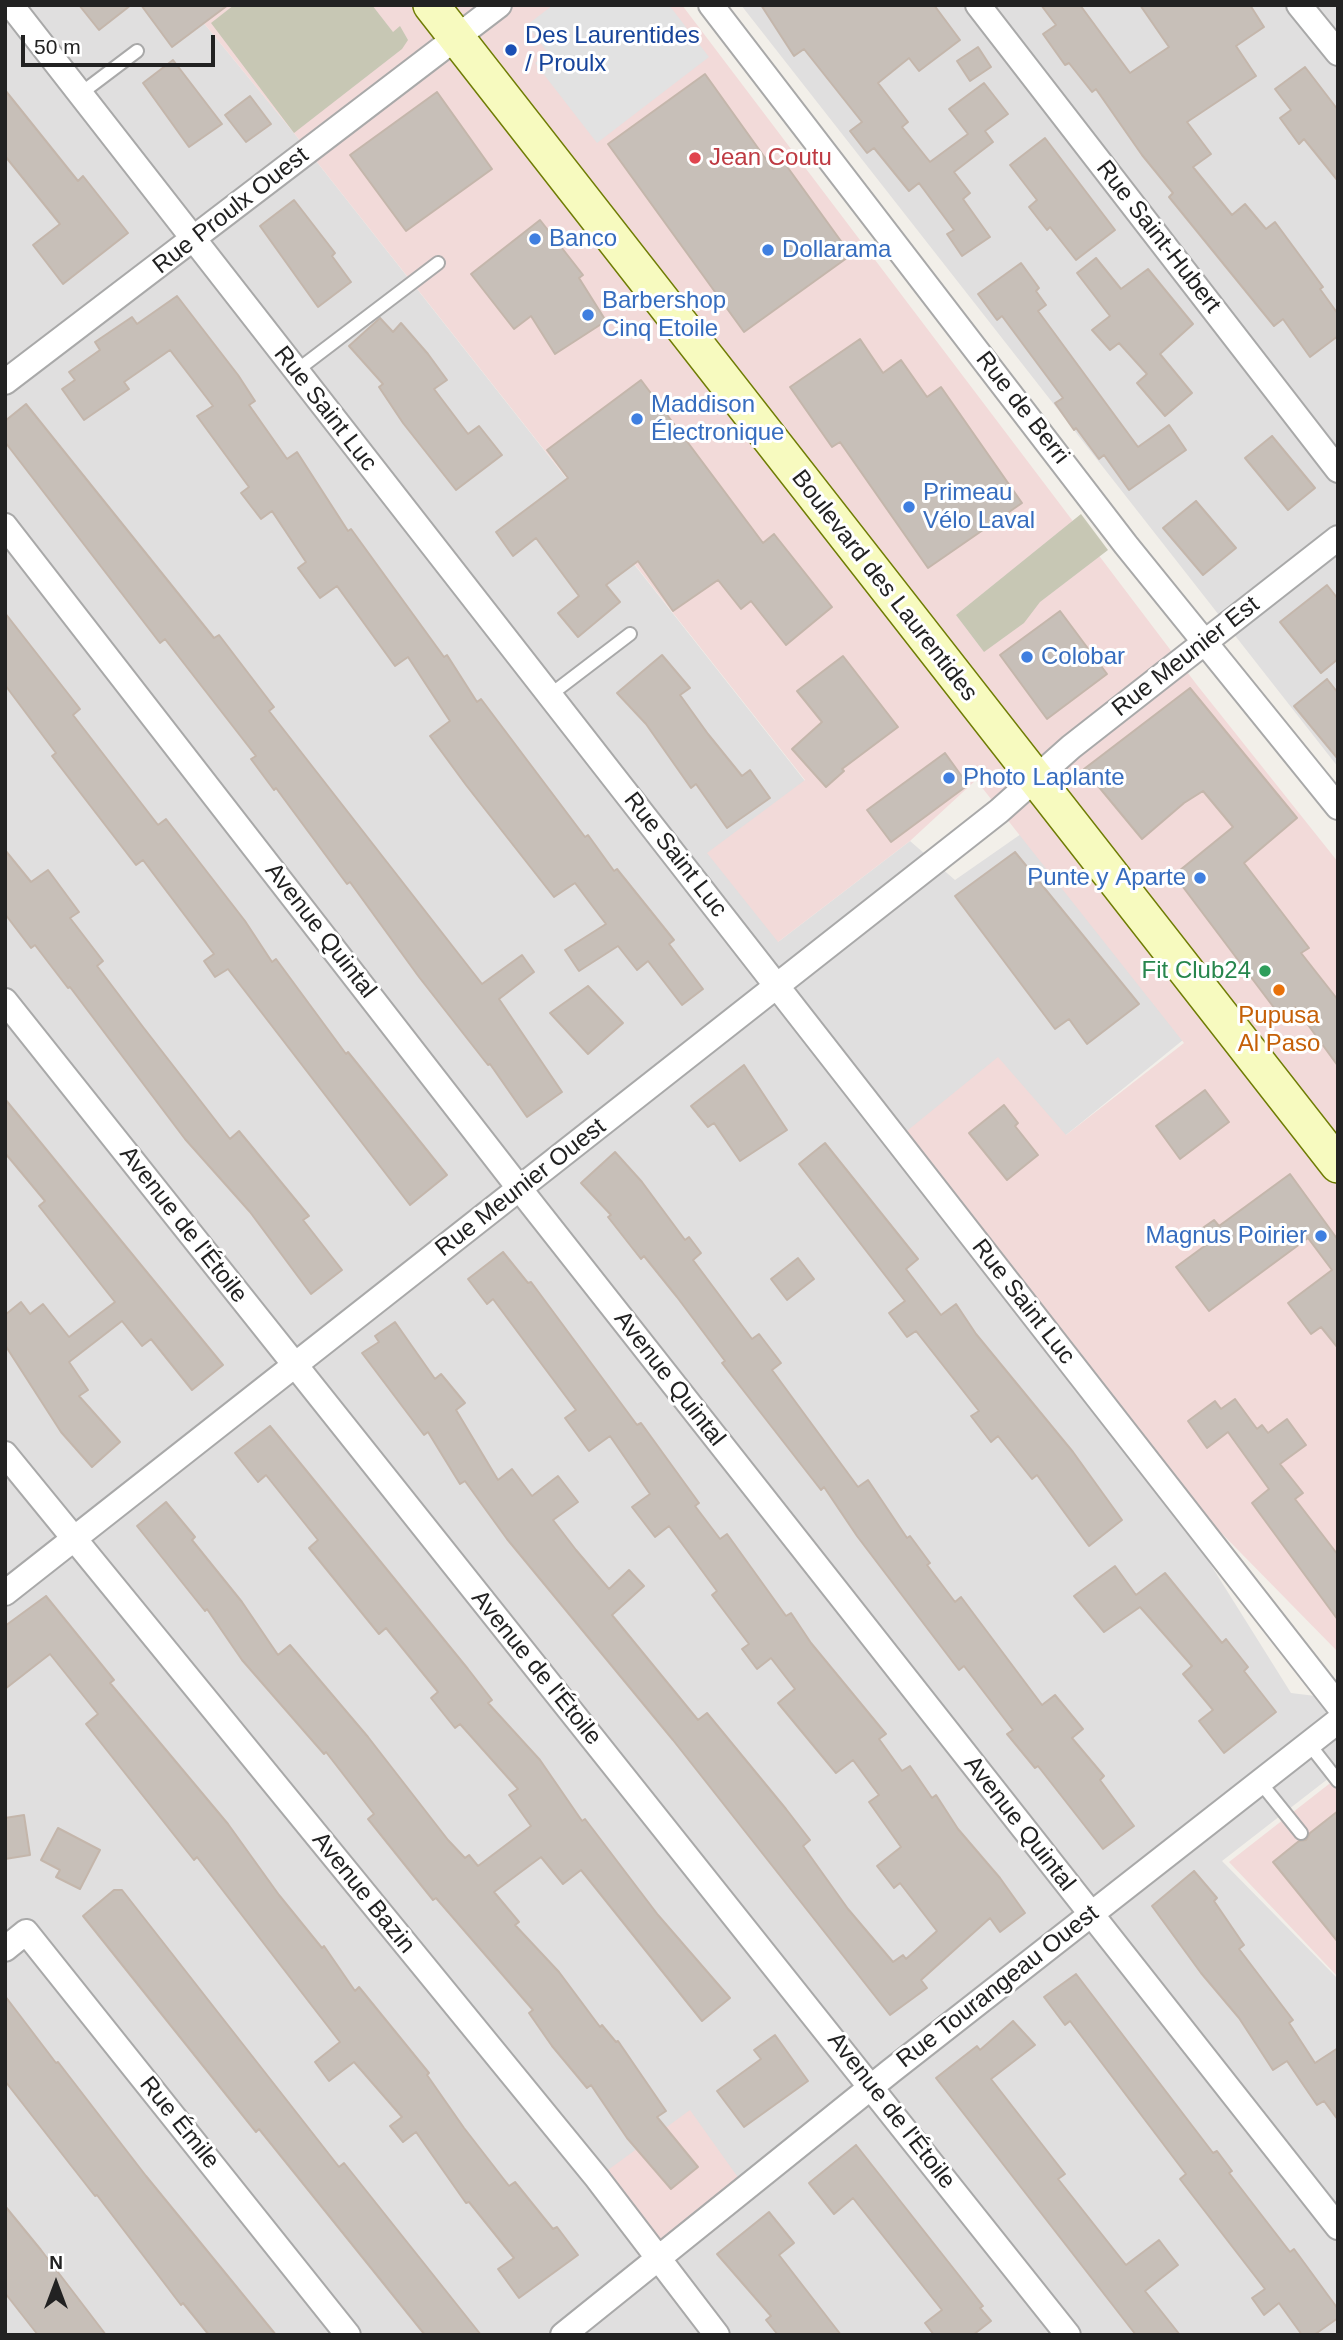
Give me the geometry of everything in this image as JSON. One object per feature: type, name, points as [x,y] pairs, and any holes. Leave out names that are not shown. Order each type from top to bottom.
[{"type":"main road","name":"Boulevard des Laurentides","points":[[431,5],[1338,1165]]},
{"type":"street","name":"Rue Saint Luc","points":[[11,5],[1338,1705]]},
{"type":"street","name":"Rue Proulx Ouest","points":[[5,382],[499,5]]},
{"type":"street","name":"Rue de Berri","points":[[712,5],[1204,643],[1338,807]]},
{"type":"street","name":"Rue Saint-Hubert","points":[[978,5],[1338,470]]},
{"type":"street","points":[[1299,5],[1338,53]]},
{"type":"street","name":"Avenue Quintal","points":[[5,526],[520,1189],[1338,2227]]},
{"type":"street","name":"Rue Meunier Est","points":[[1035,779],[1071,747],[1338,537]]},
{"type":"street","name":"Rue Meunier Ouest","points":[[5,1593],[777,986],[1035,779]]},
{"type":"street","name":"Avenue de l'Étoile","points":[[5,1001],[1068,2335]]},
{"type":"street","name":"Avenue Bazin","points":[[5,1454],[597,2178],[657,2260],[717,2335]]},
{"type":"street","name":"Rue Tourangeau Ouest","points":[[563,2335],[1090,1914],[1338,1721]]},
{"type":"street","name":"Rue Émile","points":[[5,1949],[26,1932],[348,2335]]},
{"type":"lane","points":[[80,94],[137,51]]},
{"type":"lane","points":[[296,372],[438,263]]},
{"type":"lane","points":[[550,695],[630,634]]},
{"type":"lane","points":[[1309,1744],[1338,1781]]},
{"type":"lane","points":[[1260,1782],[1301,1833]]},
{"type":"shaded area","points":[[5,5],[189,5],[294,133],[805,781],[778,942],[910,841],[955,880],[1021,834],[1183,1040],[1066,1135],[1137,1447],[1291,1693],[1332,1698],[1338,1705],[1338,1771],[1222,1861],[1338,1979],[1338,2335],[5,2335]]},
{"type":"shaded area","points":[[189,5],[682,5],[1197,685],[1338,862],[1338,1652],[1137,1447],[897,1139],[998,1057],[1066,1135],[1184,1043],[976,780],[910,841],[778,942],[707,853],[805,780],[294,133]]},
{"type":"shaded area","points":[[234,5],[372,5],[393,32],[400,26],[408,40],[402,49],[294,133],[211,23]]},
{"type":"shaded area","points":[[553,5],[669,5],[709,57],[597,143],[535,63],[548,53],[527,25]]},
{"type":"shaded area","points":[[741,5],[1338,5],[1338,767]]},
{"type":"shaded area","points":[[1081,514],[1108,550],[1040,602],[1024,623],[984,652],[956,615]]},
{"type":"shaded area","points":[[1338,1777],[1338,1977],[1229,1862]]},
{"type":"shaded area","points":[[690,2110],[747,2190],[658,2260],[597,2178]]},
{"type":"building","points":[[79,5],[131,5],[99,30]]},
{"type":"building","points":[[141,5],[228,5],[172,47]]},
{"type":"building","points":[[761,5],[934,5],[960,40],[919,71],[909,58],[878,83],[908,122],[902,127],[930,162],[968,134],[949,109],[984,83],[1008,114],[985,131],[993,142],[954,172],[970,193],[963,199],[990,237],[962,256],[947,234],[954,230],[919,183],[909,191],[874,148],[867,153],[850,131],[862,122],[804,49],[794,56]]},
{"type":"building","points":[[1041,5],[1080,5],[1130,73],[1169,47],[1140,5],[1250,5],[1264,27],[1236,46],[1256,76],[1187,122],[1211,154],[1193,167],[1232,215],[1245,204],[1266,229],[1275,222],[1323,287],[1320,289],[1338,314],[1338,336],[1310,357],[1283,319],[1274,326],[1169,197],[1173,193],[1142,155],[1096,89],[1092,92],[1069,63],[1065,65],[1043,34],[1056,25]]},
{"type":"building","points":[[978,47],[991,67],[970,81],[957,61]]},
{"type":"building","points":[[173,60],[222,124],[189,147],[143,83]]},
{"type":"building","points":[[1305,67],[1338,110],[1338,181],[1304,139],[1299,144],[1280,118],[1291,110],[1275,89]]},
{"type":"building","points":[[705,74],[773,169],[783,161],[851,255],[744,332],[608,144]]},
{"type":"building","points":[[5,90],[78,181],[83,176],[128,233],[63,284],[33,245],[60,224],[5,156]]},
{"type":"building","points":[[437,92],[492,169],[406,231],[350,155]]},
{"type":"building","points":[[250,96],[271,124],[246,142],[225,115]]},
{"type":"building","points":[[1045,138],[1115,230],[1076,260],[1050,227],[1047,230],[1029,207],[1037,200],[1010,165]]},
{"type":"building","points":[[294,200],[335,253],[332,256],[351,282],[318,307],[260,226]]},
{"type":"building","points":[[540,220],[583,275],[579,278],[606,321],[555,354],[531,316],[514,329],[471,274]]},
{"type":"building","points":[[1096,258],[1121,289],[1148,269],[1193,324],[1160,354],[1192,393],[1165,416],[1137,383],[1147,374],[1119,343],[1110,350],[1092,330],[1110,316],[1077,273]]},
{"type":"building","points":[[1021,263],[1039,288],[1036,291],[1046,305],[1038,311],[1138,447],[1169,425],[1186,450],[1129,490],[1104,455],[1099,459],[1076,428],[1074,430],[1055,403],[1063,398],[1002,316],[997,320],[978,294]]},
{"type":"building","points":[[177,296],[238,375],[255,401],[249,405],[287,459],[297,452],[348,531],[351,529],[444,657],[447,655],[477,702],[481,699],[585,837],[588,835],[614,871],[617,869],[674,940],[669,944],[703,989],[682,1005],[648,961],[637,970],[618,946],[579,971],[565,950],[606,924],[575,883],[554,897],[466,785],[430,736],[450,721],[408,657],[395,666],[337,586],[320,598],[298,568],[306,562],[272,511],[261,519],[241,493],[249,487],[197,416],[213,406],[170,350],[124,382],[129,389],[84,420],[62,389],[75,380],[69,372],[100,350],[95,342],[132,317],[137,324]]},
{"type":"building","points":[[380,318],[393,332],[401,323],[447,380],[434,389],[468,434],[479,426],[502,455],[456,490],[403,423],[379,387],[383,384],[349,346]]},
{"type":"building","points":[[860,339],[883,373],[901,360],[927,397],[941,387],[1022,503],[928,568],[840,442],[832,447],[790,387]]},
{"type":"building","points":[[641,380],[763,543],[774,534],[832,607],[786,645],[751,601],[741,609],[718,580],[673,611],[638,561],[606,585],[620,602],[578,637],[558,613],[579,596],[536,538],[513,556],[496,532],[568,478],[547,450]]},
{"type":"building","points":[[26,404],[214,638],[219,635],[274,707],[269,711],[482,984],[522,955],[534,972],[499,999],[562,1092],[527,1117],[490,1064],[488,1065],[419,977],[350,882],[347,884],[276,788],[274,790],[251,759],[256,756],[165,639],[160,643],[5,442],[5,421]]},
{"type":"building","points":[[1272,436],[1315,488],[1288,510],[1245,458]]},
{"type":"building","points":[[1196,501],[1236,548],[1203,575],[1163,528]]},
{"type":"building","points":[[1327,585],[1338,599],[1338,659],[1321,673],[1280,622]]},
{"type":"building","points":[[1060,611],[1107,674],[1047,719],[1000,655]]},
{"type":"building","points":[[5,613],[80,709],[73,715],[158,825],[166,819],[245,921],[272,962],[276,959],[346,1054],[348,1052],[447,1175],[410,1205],[228,969],[215,977],[204,961],[214,954],[143,860],[136,865],[52,756],[56,753],[5,685]]},
{"type":"building","points":[[662,655],[690,688],[680,695],[708,734],[742,776],[750,770],[770,798],[727,828],[696,784],[691,788],[646,724],[617,693]]},
{"type":"building","points":[[843,656],[898,727],[842,769],[844,771],[826,787],[792,749],[822,722],[797,691]]},
{"type":"building","points":[[1327,679],[1338,693],[1338,759],[1294,706]]},
{"type":"building","points":[[1190,688],[1297,818],[1244,863],[1309,948],[1301,953],[1338,1000],[1338,1066],[1295,1007],[1281,1017],[1174,875],[1233,827],[1203,791],[1184,803],[1142,839],[1084,769]]},
{"type":"building","points":[[945,753],[968,785],[891,842],[867,810]]},
{"type":"building","points":[[5,850],[31,882],[48,870],[79,912],[70,918],[103,961],[97,966],[143,1027],[230,1139],[239,1131],[309,1216],[303,1220],[342,1270],[311,1294],[250,1212],[185,1139],[70,987],[68,988],[35,945],[31,948],[5,914]]},
{"type":"building","points":[[1015,852],[1139,1004],[1087,1044],[1069,1019],[1055,1029],[955,896]]},
{"type":"building","points":[[588,986],[623,1023],[588,1054],[550,1013]]},
{"type":"building","points":[[744,1065],[787,1130],[740,1161],[714,1123],[708,1127],[691,1106]]},
{"type":"building","points":[[1205,1090],[1229,1122],[1180,1159],[1156,1126]]},
{"type":"building","points":[[5,1099],[223,1365],[192,1390],[151,1339],[142,1346],[122,1321],[69,1362],[88,1390],[79,1396],[120,1442],[92,1467],[61,1432],[5,1345],[5,1315],[21,1302],[30,1314],[43,1304],[69,1337],[115,1302],[39,1206],[45,1201],[5,1153]]},
{"type":"building","points":[[1004,1105],[1018,1123],[1015,1126],[1038,1155],[1007,1180],[969,1133]]},
{"type":"building","points":[[825,1143],[918,1259],[906,1269],[941,1315],[956,1304],[976,1334],[1073,1452],[1122,1520],[1089,1546],[1037,1475],[1032,1479],[998,1436],[991,1442],[971,1416],[979,1411],[916,1331],[907,1337],[889,1313],[905,1301],[799,1164]]},
{"type":"building","points":[[615,1152],[642,1182],[685,1240],[689,1237],[701,1253],[693,1260],[752,1339],[759,1334],[781,1363],[772,1370],[858,1487],[868,1480],[907,1538],[910,1536],[930,1563],[927,1565],[955,1602],[961,1597],[1042,1705],[1055,1695],[1083,1729],[1072,1738],[1104,1776],[1100,1780],[1134,1826],[1103,1849],[1038,1766],[1035,1768],[1007,1734],[1013,1730],[964,1666],[959,1670],[857,1536],[824,1487],[821,1490],[722,1363],[725,1361],[677,1297],[644,1256],[641,1259],[608,1217],[611,1215],[581,1183]]},
{"type":"building","points":[[1290,1174],[1338,1240],[1338,1348],[1321,1327],[1311,1334],[1288,1303],[1332,1270],[1308,1238],[1209,1311],[1176,1267],[1206,1245],[1197,1232],[1214,1220],[1219,1226]]},
{"type":"building","points":[[503,1252],[528,1283],[531,1282],[637,1425],[641,1423],[699,1503],[695,1506],[720,1539],[727,1534],[786,1616],[791,1613],[811,1643],[886,1734],[879,1739],[902,1771],[910,1766],[932,1798],[936,1795],[958,1829],[1000,1878],[1025,1913],[1000,1932],[990,1918],[921,1980],[927,1988],[890,2015],[673,1740],[507,1539],[465,1481],[460,1484],[428,1432],[424,1435],[362,1353],[379,1342],[375,1336],[395,1322],[435,1379],[441,1374],[465,1403],[456,1410],[498,1480],[512,1469],[532,1496],[558,1476],[578,1502],[553,1520],[576,1550],[609,1589],[629,1570],[644,1586],[612,1615],[698,1720],[707,1713],[786,1809],[810,1840],[803,1846],[848,1909],[893,1962],[903,1955],[906,1959],[937,1931],[900,1883],[894,1888],[877,1866],[901,1847],[869,1802],[879,1795],[853,1760],[836,1773],[778,1703],[795,1689],[771,1658],[757,1669],[742,1649],[749,1644],[712,1595],[717,1591],[669,1526],[655,1537],[632,1507],[650,1494],[610,1436],[589,1451],[565,1418],[576,1410],[493,1299],[487,1304],[468,1279]]},
{"type":"building","points":[[798,1258],[814,1279],[787,1300],[771,1279]]},
{"type":"building","points":[[1235,1399],[1257,1429],[1262,1425],[1268,1433],[1287,1419],[1306,1445],[1280,1464],[1303,1493],[1295,1499],[1338,1555],[1338,1620],[1252,1503],[1269,1489],[1228,1432],[1207,1448],[1188,1421],[1215,1401],[1221,1409]]},
{"type":"building","points":[[270,1426],[468,1669],[492,1700],[488,1703],[540,1760],[582,1821],[585,1819],[658,1915],[730,1998],[702,2021],[581,1870],[563,1884],[541,1857],[494,1892],[519,1922],[515,1925],[559,1972],[600,2027],[602,2025],[616,2042],[618,2041],[666,2111],[657,2117],[698,2167],[671,2189],[627,2138],[591,2085],[587,2088],[552,2046],[529,2013],[533,2010],[436,1898],[433,1900],[368,1819],[374,1814],[326,1752],[324,1754],[242,1660],[207,1609],[205,1611],[137,1526],[166,1502],[195,1537],[192,1540],[242,1602],[278,1655],[290,1645],[368,1737],[448,1840],[465,1858],[469,1855],[478,1866],[531,1826],[509,1795],[518,1789],[460,1724],[455,1728],[431,1698],[438,1692],[386,1628],[379,1634],[309,1548],[318,1540],[266,1475],[258,1482],[235,1453]]},
{"type":"building","points":[[1115,1566],[1136,1595],[1165,1573],[1222,1643],[1226,1639],[1248,1667],[1244,1671],[1276,1712],[1224,1753],[1199,1721],[1213,1710],[1183,1674],[1192,1666],[1140,1607],[1104,1632],[1074,1596]]},
{"type":"building","points":[[46,1596],[114,1680],[110,1683],[228,1824],[279,1895],[322,1948],[324,1946],[355,1991],[359,1987],[429,2073],[427,2075],[464,2128],[509,2186],[515,2182],[553,2229],[557,2227],[578,2255],[519,2298],[498,2269],[514,2258],[469,2202],[466,2203],[416,2132],[403,2142],[390,2126],[402,2117],[354,2062],[329,2081],[315,2062],[340,2042],[197,1857],[194,1860],[86,1724],[98,1714],[50,1654],[5,1689],[5,1626]]},
{"type":"building","points":[[1338,1811],[1338,1942],[1273,1862],[1299,1841],[1306,1840],[1310,1833]]},
{"type":"building","points":[[24,1815],[30,1855],[5,1859],[5,1818]]},
{"type":"building","points":[[58,1828],[100,1850],[80,1889],[56,1877],[60,1870],[41,1860]]},
{"type":"building","points":[[1194,1871],[1217,1898],[1214,1901],[1244,1945],[1239,1949],[1293,2020],[1289,2023],[1315,2063],[1338,2048],[1338,2120],[1324,2101],[1317,2105],[1287,2061],[1273,2070],[1239,2018],[1201,1973],[1152,1906]]},
{"type":"building","points":[[114,1890],[122,1890],[339,2167],[344,2163],[481,2335],[425,2335],[259,2129],[256,2132],[83,1916]]},
{"type":"building","points":[[1076,1974],[1213,2153],[1217,2151],[1232,2171],[1229,2173],[1290,2252],[1294,2249],[1338,2309],[1338,2318],[1314,2335],[1302,2335],[1279,2303],[1264,2315],[1252,2298],[1265,2289],[1180,2179],[1186,2174],[1070,2021],[1065,2025],[1044,1997]]},
{"type":"building","points":[[5,1996],[146,2176],[276,2335],[209,2335],[183,2303],[181,2305],[5,2081]]},
{"type":"building","points":[[1013,2021],[1035,2045],[991,2079],[1065,2174],[1058,2179],[1126,2265],[1159,2240],[1178,2265],[1145,2291],[1180,2335],[1136,2335],[936,2078],[977,2046],[980,2050]]},
{"type":"building","points":[[775,2035],[808,2081],[744,2127],[717,2091],[761,2059],[754,2050]]},
{"type":"building","points":[[856,2145],[983,2306],[980,2308],[991,2321],[973,2335],[934,2335],[925,2323],[942,2310],[853,2198],[834,2214],[809,2183]]},
{"type":"building","points":[[5,2206],[106,2335],[38,2335],[5,2293]]},
{"type":"building","points":[[769,2212],[794,2243],[779,2255],[841,2335],[778,2335],[766,2320],[771,2316],[717,2254]]},
{"type":"place","name":"Des Laurentides / Proulx","points":[[511,50]]},
{"type":"place","name":"Jean Coutu","points":[[695,158]]},
{"type":"place","name":"Banco","points":[[535,239]]},
{"type":"place","name":"Dollarama","points":[[768,250]]},
{"type":"place","name":"Barbershop Cinq Etoile","points":[[588,315]]},
{"type":"place","name":"Maddison Électronique","points":[[637,419]]},
{"type":"place","name":"Primeau Vélo Laval","points":[[909,507]]},
{"type":"place","name":"Colobar","points":[[1027,657]]},
{"type":"place","name":"Photo Laplante","points":[[949,778]]},
{"type":"place","name":"Punte y Aparte","points":[[1200,878]]},
{"type":"place","name":"Fit Club24","points":[[1265,971]]},
{"type":"place","name":"Pupusa Al Paso","points":[[1279,990]]},
{"type":"place","name":"Magnus Poirier","points":[[1321,1236]]}]
